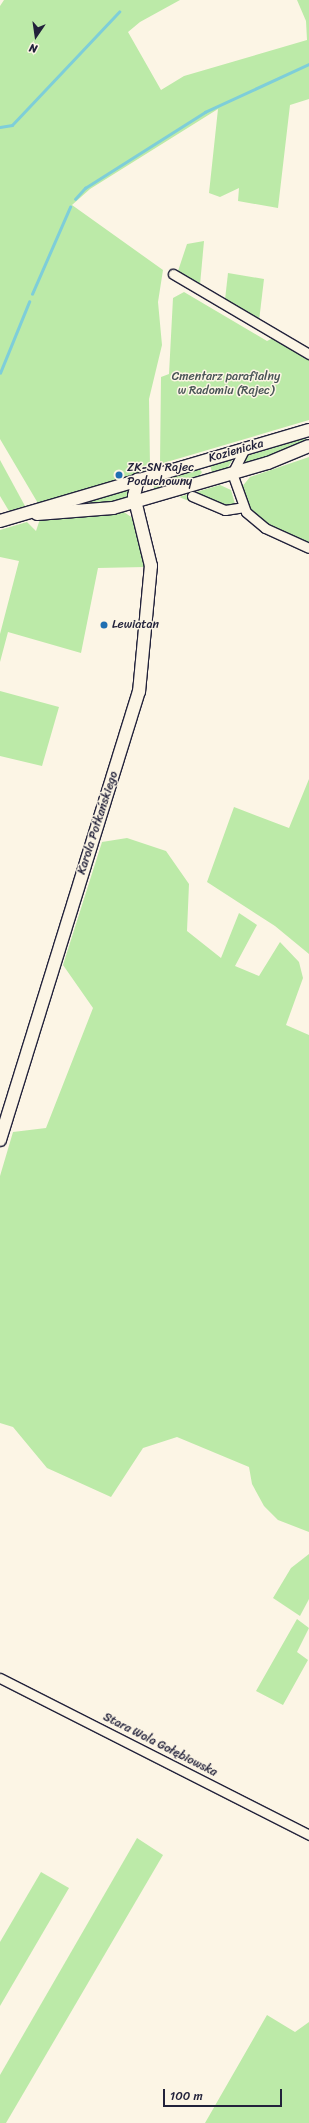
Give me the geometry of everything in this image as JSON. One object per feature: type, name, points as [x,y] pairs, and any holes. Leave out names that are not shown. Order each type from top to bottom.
[{"type":"street","points":[[173,274],[309,354]]},
{"type":"street","name":"Kozienicka","points":[[24,514],[102,510],[136,490],[198,462],[309,430]]},
{"type":"street","name":"Kozienicka","points":[[150,497],[204,481],[237,476],[309,446]]},
{"type":"street","points":[[245,448],[237,476],[243,507],[262,525],[309,548]]},
{"type":"street","points":[[198,462],[207,468],[204,481]]},
{"type":"street","points":[[136,490],[150,497],[143,507],[141,521]]},
{"type":"street","name":"Kozienicka","points":[[0,520],[136,490]]},
{"type":"street","name":"Karola Potkańskiego","points":[[0,1140],[135,710],[151,566],[136,490]]},
{"type":"street","points":[[192,496],[225,510],[243,507]]},
{"type":"street","name":"Stara Wola Gołębiowska","points":[[0,1678],[309,1835]]},
{"type":"green space","points":[[4,0],[180,0],[140,22],[128,32],[161,90],[184,76],[307,40],[306,21],[297,0],[309,0],[309,99],[290,105],[278,208],[238,201],[239,188],[220,197],[209,193],[218,109],[90,189],[72,205],[163,270],[158,302],[162,345],[149,399],[150,467],[138,475],[39,505],[0,439],[0,6]]},
{"type":"green space","points":[[204,241],[200,285],[178,271],[187,244]]},
{"type":"green space","points":[[228,273],[264,279],[259,321],[225,300]]},
{"type":"green space","name":"Cmentarz parafialny w Radomiu (Rajec)","points":[[184,292],[267,341],[277,336],[281,344],[289,345],[309,356],[309,420],[160,464],[161,377],[169,374],[173,298]]},
{"type":"green space","points":[[306,438],[307,441],[280,453],[236,468],[247,456]]},
{"type":"green space","points":[[234,457],[227,469],[212,473],[210,464]]},
{"type":"green space","points":[[309,457],[309,544],[263,521],[250,510],[241,488],[250,477]]},
{"type":"green space","points":[[0,460],[25,506],[9,511],[0,496]]},
{"type":"green space","points":[[198,468],[202,472],[199,477],[155,491],[152,480]]},
{"type":"green space","points":[[220,485],[231,490],[235,504],[231,508],[192,493]]},
{"type":"green space","points":[[128,486],[129,497],[99,507],[74,508],[72,504],[120,492]]},
{"type":"green space","points":[[192,493],[189,501],[179,497]]},
{"type":"green space","points":[[124,512],[134,519],[145,567],[98,568],[81,653],[8,632],[0,662],[0,634],[19,561],[0,557],[0,530],[27,522],[36,531],[40,519]]},
{"type":"green space","points":[[0,691],[59,707],[42,766],[0,756]]},
{"type":"green space","points":[[309,779],[309,954],[275,926],[207,882],[234,807],[289,828]]},
{"type":"green space","points":[[127,838],[166,851],[189,884],[187,931],[221,958],[239,913],[257,925],[235,966],[259,976],[280,942],[299,962],[303,978],[286,1025],[309,1035],[309,1532],[278,1520],[264,1506],[252,1484],[249,1467],[177,1437],[143,1448],[111,1497],[47,1468],[13,1427],[0,1423],[0,1176],[13,1132],[46,1128],[93,1008],[63,965],[102,842]]},
{"type":"green space","points":[[309,1554],[309,1599],[300,1616],[273,1598],[291,1568]]},
{"type":"green space","points":[[297,1619],[309,1628],[297,1652],[308,1660],[283,1705],[256,1691]]},
{"type":"green space","points":[[137,1838],[163,1855],[6,2123],[0,2123],[0,2075]]},
{"type":"green space","points":[[41,1872],[69,1888],[0,2006],[0,1942]]},
{"type":"green space","points":[[267,2015],[295,2032],[309,2022],[309,2123],[205,2123]]},
{"type":"waterway","points":[[0,127],[12,125],[119,12]]},
{"type":"waterway","points":[[75,199],[85,188],[205,112],[309,64]]},
{"type":"waterway","points":[[32,294],[70,207]]},
{"type":"waterway","points":[[0,373],[29,302]]},
{"type":"place","name":"ZK-SN Rajec Poduchowny","points":[[119,475]]},
{"type":"place","name":"Lewiatan","points":[[104,625]]}]
